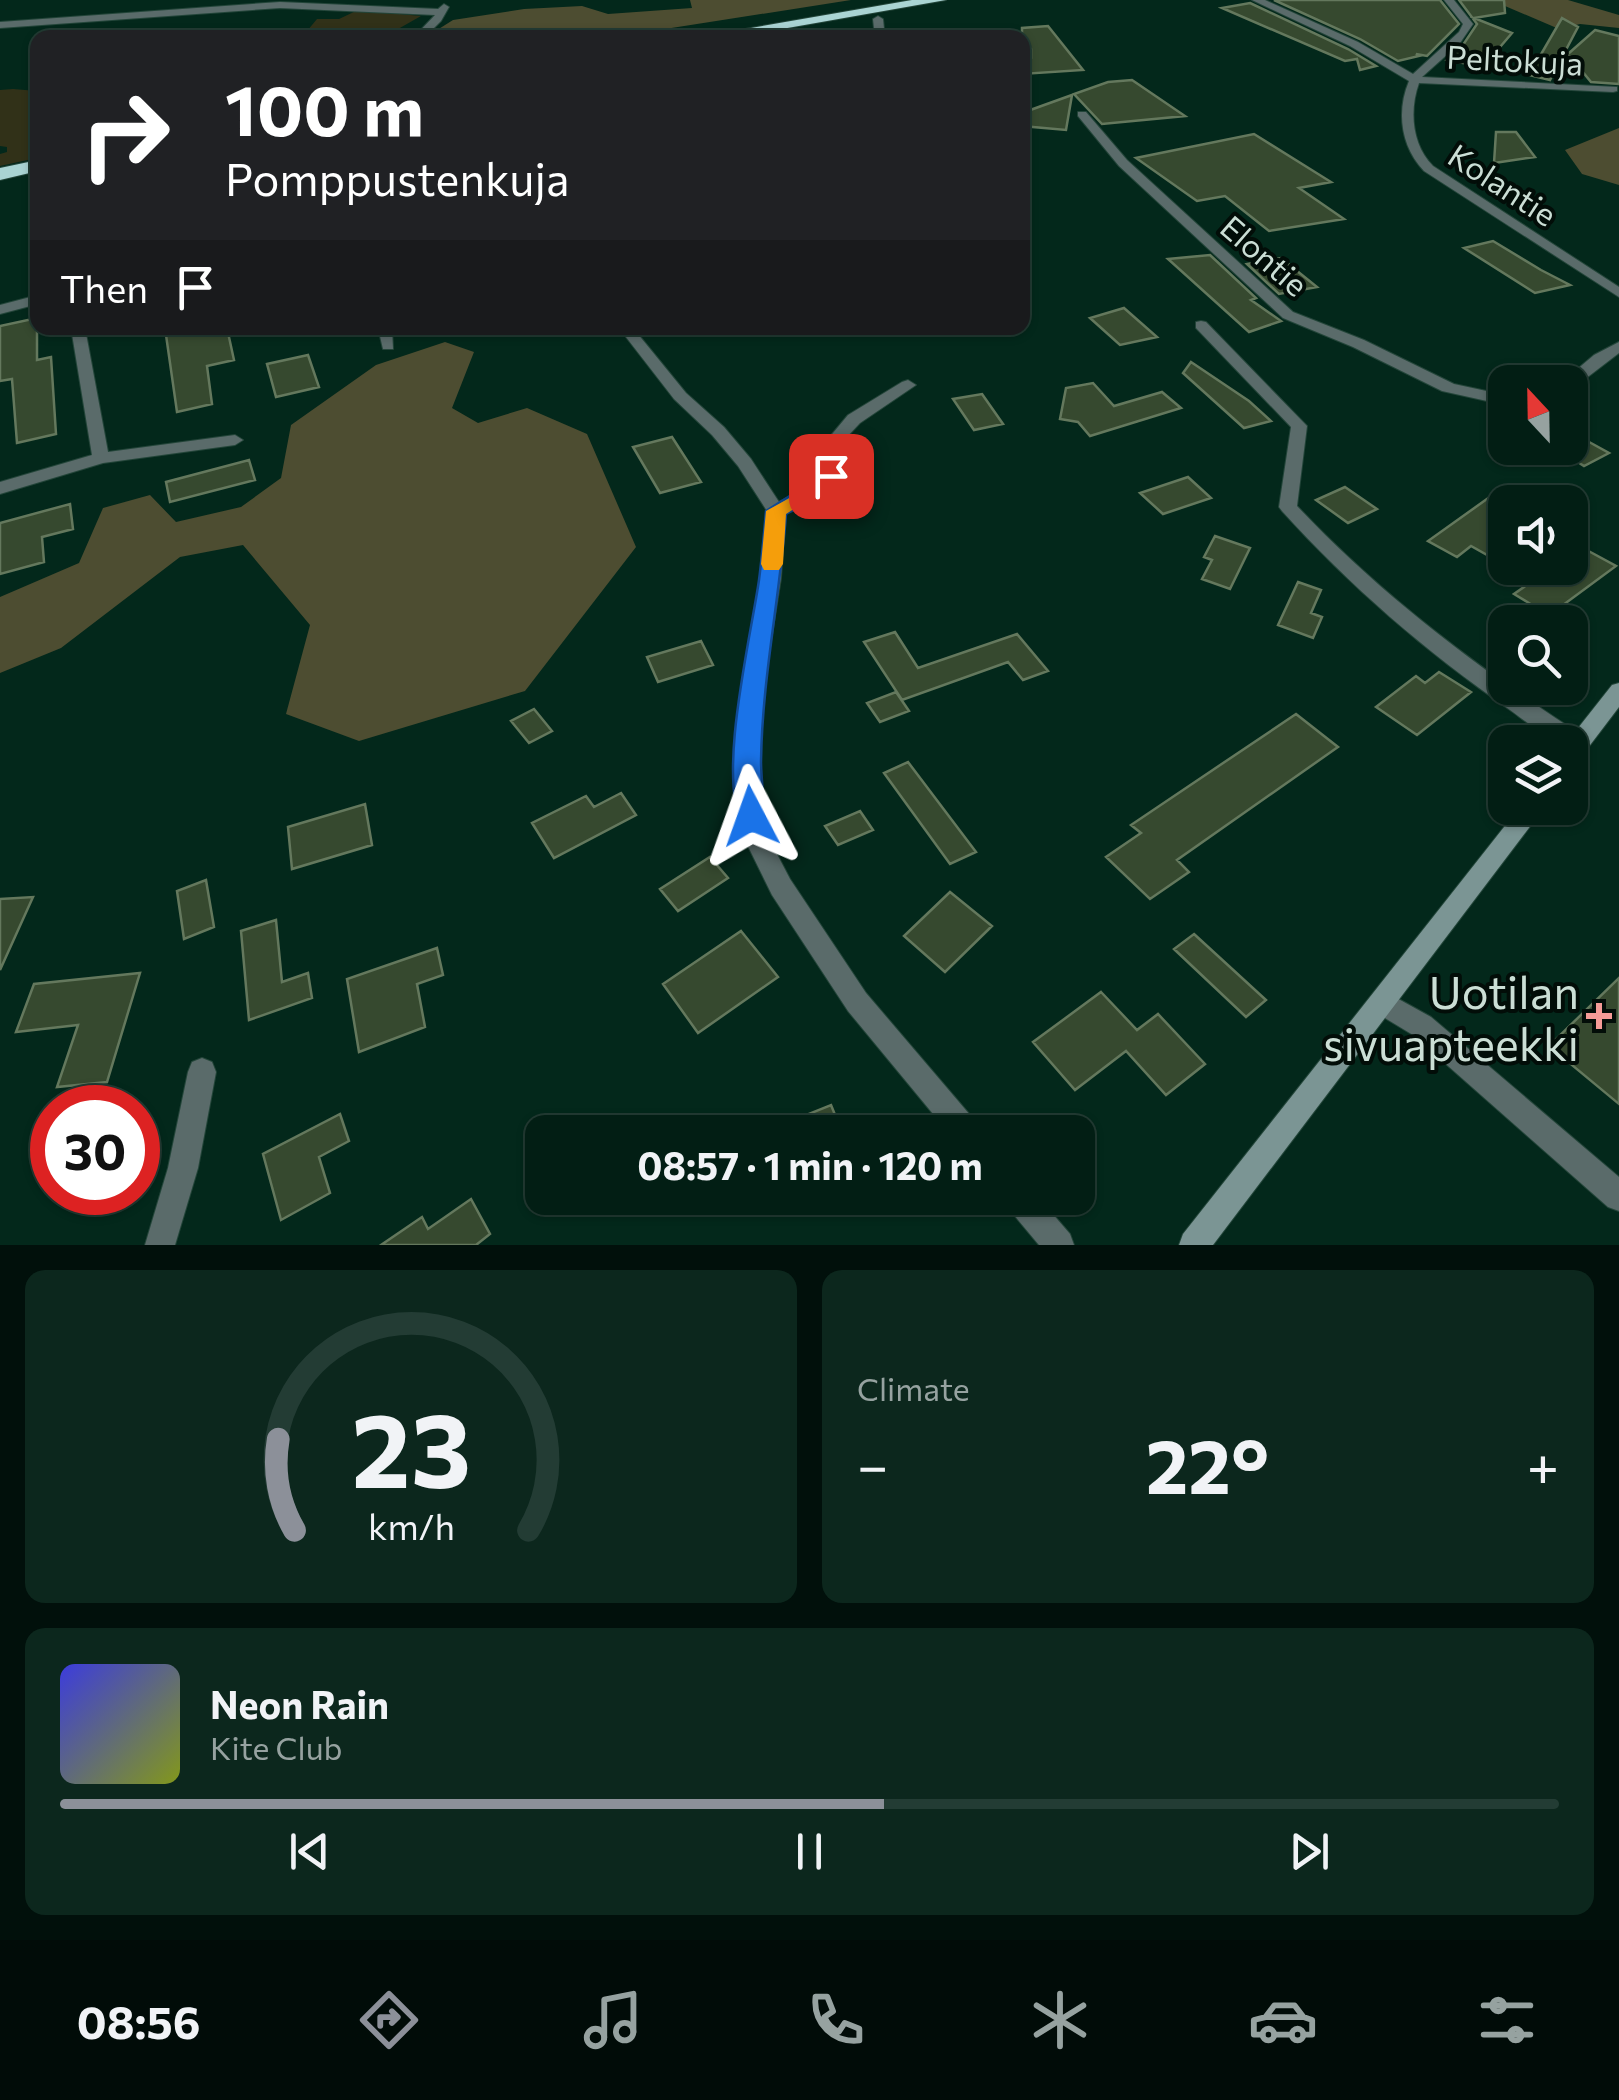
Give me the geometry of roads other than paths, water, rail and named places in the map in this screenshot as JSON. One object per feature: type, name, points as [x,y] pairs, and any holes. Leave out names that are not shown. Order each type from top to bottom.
[{"type":"highway","points":[[750,30],[939,0]]},
{"type":"highway","points":[[0,174],[30,167]]},
{"type":"main road","points":[[1588,731],[1619,692]]},
{"type":"main road","points":[[1194,1245],[1519,825]]},
{"type":"street","points":[[93,17],[110,0]]},
{"type":"street","points":[[425,30],[442,12],[446,0]]},
{"type":"street","points":[[1257,0],[1354,44],[1415,80],[1431,61],[1463,37],[1468,24],[1449,0]]},
{"type":"street","points":[[0,25],[280,5],[442,12]]},
{"type":"street","points":[[878,19],[879,30]]},
{"type":"street","name":"Peltokuja","points":[[1415,80],[1613,88]]},
{"type":"street","name":"Kolantie","points":[[1415,80],[1406,128],[1412,149],[1423,164],[1508,224],[1568,257],[1619,294]]},
{"type":"street","name":"Elontie","points":[[1082,114],[1123,163],[1288,315],[1310,328],[1366,347],[1428,383],[1488,398]]},
{"type":"street","points":[[0,310],[30,301]]},
{"type":"street","points":[[1201,325],[1299,426],[1288,507],[1318,540],[1423,636],[1542,725]]},
{"type":"street","points":[[79,335],[101,458]]},
{"type":"street","points":[[386,335],[388,346]]},
{"type":"street","points":[[632,335],[680,396],[736,452],[776,511],[750,704],[747,795],[756,836],[781,887],[857,1002],[952,1115]]},
{"type":"street","points":[[1588,368],[1619,347]]},
{"type":"street","points":[[776,511],[818,490],[831,476],[836,439],[854,419],[908,385]]},
{"type":"street","points":[[0,488],[101,458],[235,440]]},
{"type":"street","points":[[1384,1003],[1422,1026],[1619,1196]]},
{"type":"street","points":[[160,1245],[184,1168],[202,1072]]},
{"type":"street","points":[[1034,1215],[1059,1245]]},
{"type":"place","name":"Uotilan sivuapteekki","points":[[1599,1016]]}]
